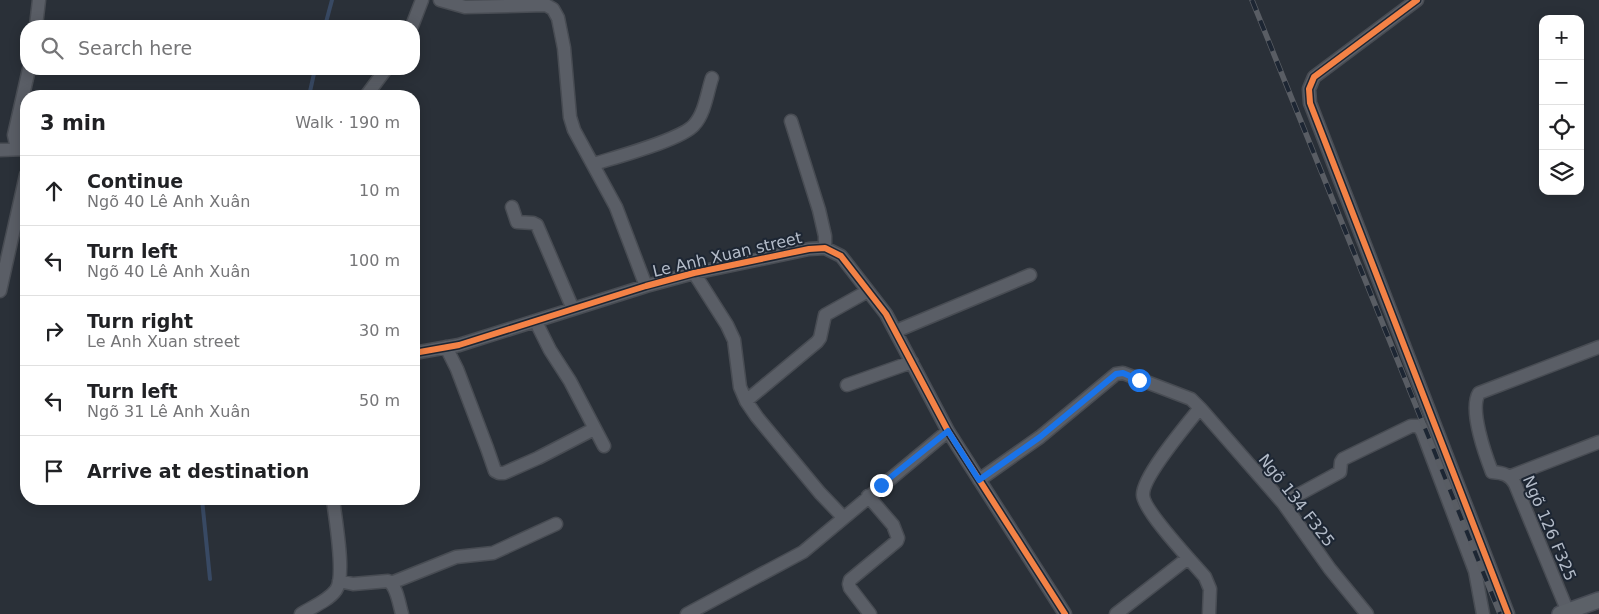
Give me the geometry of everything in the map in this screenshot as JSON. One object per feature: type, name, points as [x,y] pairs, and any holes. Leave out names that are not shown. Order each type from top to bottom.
[{"type":"main road","points":[[1570,612],[1599,600]]},
{"type":"street","points":[[37,20],[39,0]]},
{"type":"street","points":[[414,20],[422,0]]},
{"type":"street","points":[[440,0],[465,7],[553,5],[558,18],[564,48],[570,118],[582,145],[616,206],[646,286]]},
{"type":"street","points":[[1417,0],[1314,77],[1308,89],[1310,103],[1508,614]]},
{"type":"street","points":[[24,90],[28,75]]},
{"type":"street","points":[[370,90],[382,75]]},
{"type":"street","points":[[594,164],[667,140],[689,130],[695,124],[703,109],[712,78]]},
{"type":"street","points":[[20,108],[14,134],[20,145]]},
{"type":"street","points":[[791,121],[819,210],[825,236],[825,248]]},
{"type":"street","points":[[0,150],[20,149]]},
{"type":"street","points":[[0,291],[20,203]]},
{"type":"street","points":[[512,207],[517,222],[537,225],[572,310]]},
{"type":"street","name":"Le Anh Xuan street","points":[[420,352],[459,345],[646,286],[694,273],[809,249],[825,248],[842,256],[896,330],[948,431],[1065,614]]},
{"type":"street","points":[[694,273],[727,325],[734,340],[740,387],[746,402],[820,493],[843,517]]},
{"type":"street","points":[[896,330],[1030,275]]},
{"type":"street","points":[[746,402],[817,342],[820,338],[825,315],[868,291]]},
{"type":"street","points":[[536,322],[604,446]]},
{"type":"street","points":[[446,347],[488,448],[492,468],[495,471],[504,473],[594,429]]},
{"type":"street","name":"Ngõ 126 F325","points":[[1570,612],[1511,476],[1492,472],[1486,455],[1475,407],[1476,398],[1480,392],[1599,347]]},
{"type":"street","points":[[847,385],[912,362]]},
{"type":"street","name":"Ngõ 134 F325","points":[[979,480],[1040,437],[1116,374],[1123,373],[1191,400],[1200,408],[1283,503],[1330,569],[1367,614]]},
{"type":"street","points":[[1200,408],[1171,444],[1146,482],[1142,496],[1152,514],[1205,577],[1210,589],[1209,614]]},
{"type":"street","points":[[1283,503],[1340,472],[1343,459],[1411,426],[1418,426],[1426,439],[1475,571],[1484,614]]},
{"type":"street","points":[[696,612],[803,552],[948,431]]},
{"type":"street","points":[[1511,476],[1599,442]]},
{"type":"street","points":[[868,496],[893,525],[898,538],[897,541],[850,580],[850,588],[870,614]]},
{"type":"street","points":[[301,614],[330,597],[335,592],[340,581],[341,572],[334,505]]},
{"type":"street","points":[[340,581],[353,584],[388,580],[391,582],[456,557],[493,552],[556,524]]},
{"type":"street","points":[[1116,614],[1188,558]]},
{"type":"street","points":[[391,582],[402,614]]},
{"type":"waterway","points":[[327,20],[332,0]]},
{"type":"waterway","points":[[310,90],[314,75]]},
{"type":"waterway","points":[[203,505],[210,579]]},
{"type":"railway","points":[[1252,0],[1500,614]]},
{"type":"cycle path","points":[[1417,0],[1314,77],[1309,89],[1310,103],[1508,614]]},
{"type":"cycle path","points":[[420,352],[459,345],[646,286],[694,273],[809,249],[825,248],[841,256],[886,314],[948,431],[1065,614]]},
{"type":"route","points":[[881,485],[948,431],[979,480],[1040,437],[1116,374],[1123,373],[1139,380]]}]
